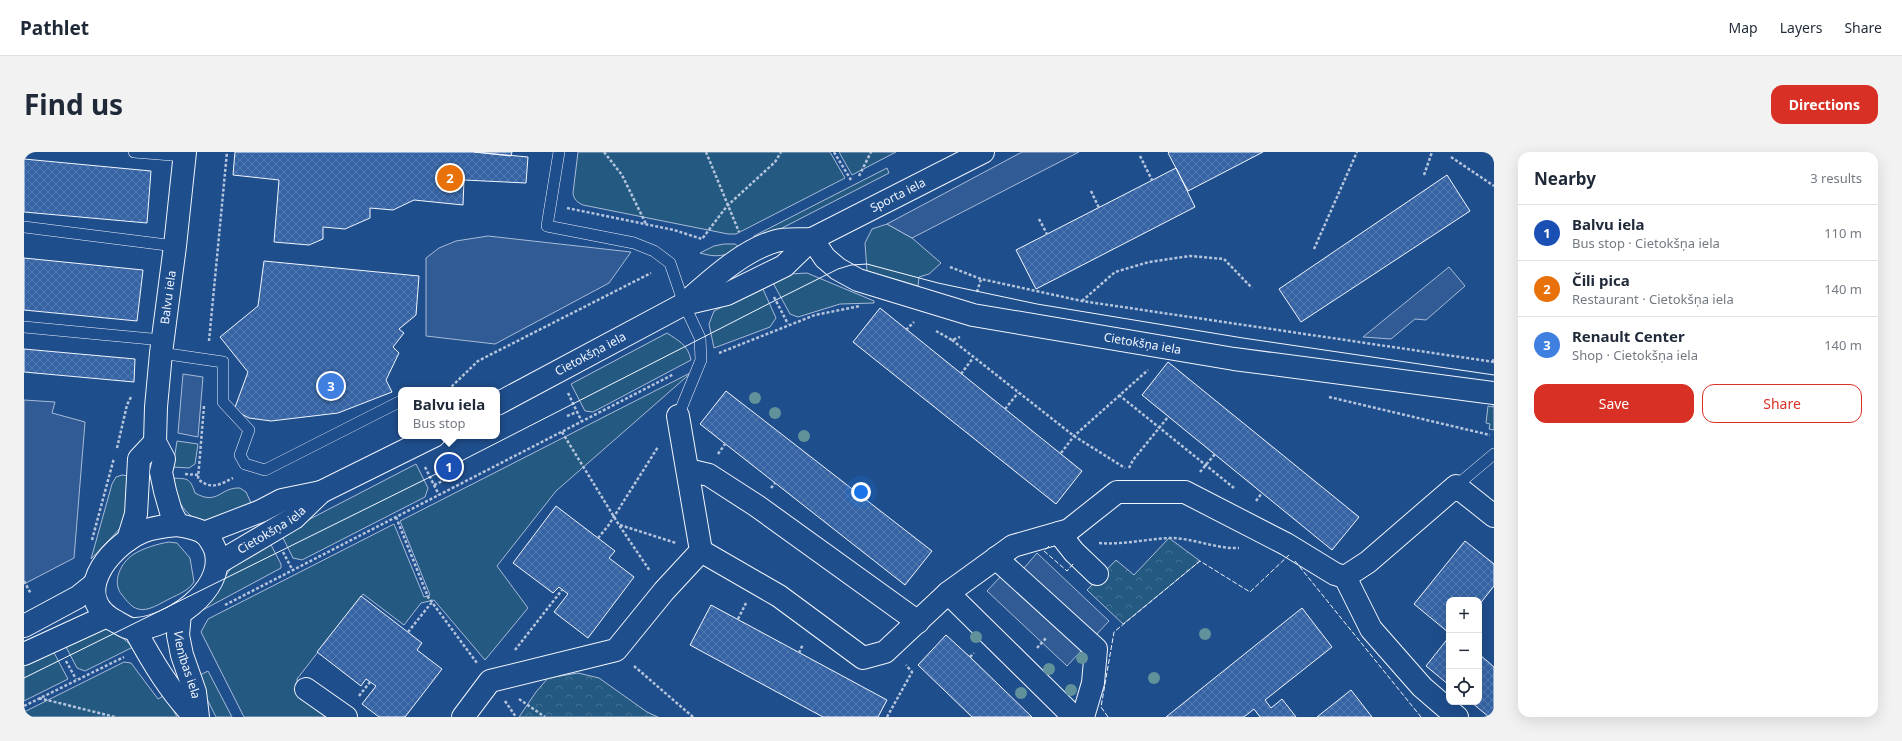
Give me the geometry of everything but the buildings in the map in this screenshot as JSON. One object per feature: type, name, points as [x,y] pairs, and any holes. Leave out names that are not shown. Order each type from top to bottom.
[{"type":"street","name":"Sporta iela","points":[[812,239],[983,152]]},
{"type":"street","name":"Balvu iela","points":[[178,525],[171,512],[165,491],[161,472],[164,459],[155,442],[161,346],[175,246],[184,154]]},
{"type":"street","name":"Cietokšņa iela","points":[[500,402],[684,304],[719,272],[751,253],[776,241],[812,239],[826,258],[838,269],[858,280],[973,315],[1234,359],[1494,393]]},
{"type":"street","points":[[678,416],[701,551]]},
{"type":"street","name":"Cietokšņa iela","points":[[204,533],[261,511],[282,500],[321,492],[428,439]]},
{"type":"street","points":[[128,540],[136,514],[139,459],[155,442]]},
{"type":"street","points":[[688,470],[709,475],[757,506],[918,622]]},
{"type":"street","points":[[1345,577],[1368,562],[1456,486],[1494,516]]},
{"type":"street","name":"Cietokšņa iela","points":[[218,563],[294,518],[321,492]]},
{"type":"street","points":[[701,551],[778,596],[863,658],[885,652],[891,648],[948,593],[1012,546],[1062,537],[1117,492],[1186,492],[1286,544],[1335,574],[1345,577],[1371,629],[1422,687],[1458,717]]},
{"type":"street","points":[[24,626],[78,597],[93,585],[107,560],[128,540],[153,528],[178,525],[204,533],[215,550],[218,563],[215,575],[207,588],[193,603],[180,613],[152,626],[135,630],[106,616],[96,603],[93,585]]},
{"type":"street","points":[[1062,537],[1097,574]]},
{"type":"street","points":[[463,717],[490,681],[616,650],[664,591],[701,551]]},
{"type":"street","points":[[996,558],[1096,649],[1093,683],[1083,717]]},
{"type":"street","points":[[948,593],[1074,717]]},
{"type":"street","name":"Vienības iela","points":[[180,613],[178,635],[182,655],[195,692],[196,717]]},
{"type":"street","points":[[24,654],[106,616]]},
{"type":"street","name":"Vienības iela","points":[[135,630],[168,686],[178,700],[196,717]]},
{"type":"street","points":[[306,689],[346,717]]},
{"type":"lane","points":[[134,152],[184,154]]},
{"type":"lane","points":[[559,152],[547,226],[634,243],[654,251],[670,263],[684,304],[700,338],[701,360],[678,416]]},
{"type":"lane","points":[[24,227],[175,246]]},
{"type":"lane","points":[[24,327],[161,346],[223,362],[223,402],[249,430],[240,455],[245,464],[264,470],[398,403]]},
{"type":"lane","points":[[1456,486],[1494,454]]},
{"type":"path","points":[[217,242],[227,152]]},
{"type":"path","points":[[604,152],[622,175],[647,224]]},
{"type":"path","points":[[706,152],[727,206],[743,237]]},
{"type":"path","points":[[568,201],[567,208],[674,230],[702,239],[727,206],[775,162],[781,152]]},
{"type":"path","points":[[834,152],[851,180]]},
{"type":"path","points":[[859,176],[871,152]]},
{"type":"path","points":[[1314,249],[1357,152]]},
{"type":"path","points":[[1424,175],[1432,152]]},
{"type":"path","points":[[1140,156],[1152,180]]},
{"type":"path","points":[[1451,157],[1494,186]]},
{"type":"path","points":[[1091,191],[1099,208]]},
{"type":"path","points":[[1039,219],[1047,234]]},
{"type":"path","points":[[1082,301],[1115,272],[1149,262],[1190,256],[1224,259],[1252,288]]},
{"type":"path","points":[[451,387],[478,361],[670,263]]},
{"type":"path","points":[[950,267],[981,279],[1082,301],[1494,362],[1494,358]]},
{"type":"path","points":[[773,294],[788,324]]},
{"type":"path","points":[[906,330],[917,319]]},
{"type":"path","points":[[952,340],[1074,436],[1128,470],[1133,460],[1168,417]]},
{"type":"path","points":[[961,374],[973,358]]},
{"type":"path","points":[[218,608],[701,360]]},
{"type":"path","points":[[1061,453],[1074,436],[1147,371]]},
{"type":"path","points":[[90,545],[123,428],[127,405],[133,391]]},
{"type":"path","points":[[563,396],[569,393],[582,422]]},
{"type":"path","points":[[1005,409],[1018,393]]},
{"type":"path","points":[[1120,395],[1236,490]]},
{"type":"path","points":[[568,416],[577,412]]},
{"type":"path","points":[[598,538],[608,526],[678,416]]},
{"type":"path","points":[[562,432],[613,516],[664,591]]},
{"type":"path","points":[[430,463],[424,466],[439,495]]},
{"type":"path","points":[[434,485],[445,480]]},
{"type":"path","points":[[396,517],[428,597],[516,717]]},
{"type":"path","points":[[619,525],[701,551]]},
{"type":"path","points":[[1062,537],[1115,544],[1169,538],[1191,539],[1234,548],[1241,548]]},
{"type":"path","points":[[514,650],[562,590]]},
{"type":"path","points":[[408,632],[432,602]]},
{"type":"path","points":[[1021,665],[1063,619]]},
{"type":"path","points":[[887,717],[912,672],[891,648]]},
{"type":"path","points":[[616,650],[693,717]]},
{"type":"path","points":[[24,706],[128,655]]},
{"type":"path","points":[[39,698],[115,717]]},
{"type":"path","points":[[105,714],[108,717]]},
{"type":"green space","points":[[578,152],[830,152],[845,178],[736,234],[728,234],[583,205],[577,202],[573,193]]},
{"type":"green space","points":[[839,152],[896,152],[852,175]]},
{"type":"green space","points":[[887,168],[889,173],[753,243],[754,236]]},
{"type":"green space","points":[[887,224],[912,238],[941,263],[929,274],[919,277],[918,286],[867,271],[865,243],[872,229]]},
{"type":"green space","points":[[735,244],[741,249],[720,256],[700,253],[714,246]]},
{"type":"green space","points":[[807,273],[874,301],[874,303],[840,304],[798,317],[790,314],[772,281],[790,274]]},
{"type":"green space","points":[[762,287],[776,318],[770,327],[714,348],[709,324],[714,311]]},
{"type":"green space","points":[[667,333],[685,347],[691,360],[593,412],[585,411],[571,384]]},
{"type":"green space","points":[[692,372],[556,491],[497,566],[528,608],[485,660],[434,600],[421,603],[404,625],[363,594],[297,679],[300,697],[324,714],[325,717],[244,717],[201,632],[208,619],[394,524],[424,597],[430,595],[400,521]]},
{"type":"green space","points":[[1494,400],[1494,430],[1489,429],[1490,424],[1486,423],[1488,406],[1493,407]]},
{"type":"green space","points":[[177,441],[198,444],[195,464],[189,468],[173,467]]},
{"type":"green space","points":[[416,464],[428,488],[425,497],[302,560],[293,558],[281,534]]},
{"type":"green space","points":[[122,475],[129,476],[126,522],[91,559],[112,484],[116,477]]},
{"type":"green space","points":[[172,478],[189,481],[195,493],[209,498],[233,488],[240,488],[246,492],[252,505],[210,520],[194,518],[183,508],[179,501]]},
{"type":"green space","points":[[1169,538],[1200,561],[1123,624],[1087,590],[1116,560],[1134,575]]},
{"type":"green space","points":[[269,541],[281,564],[281,568],[201,611],[238,558]]},
{"type":"green space","points":[[169,542],[177,543],[190,558],[194,582],[183,592],[154,607],[142,610],[138,609],[127,602],[119,590],[117,584],[119,573],[125,562],[134,554],[151,546]]},
{"type":"green space","points":[[99,628],[111,628],[133,647],[85,671],[77,668],[65,645]]},
{"type":"green space","points":[[52,649],[68,679],[24,701],[24,664]]},
{"type":"green space","points":[[124,662],[131,663],[158,699],[165,695],[177,717],[24,717],[24,712]]},
{"type":"green space","points":[[208,671],[232,717],[216,717],[196,677]]},
{"type":"green space","points":[[578,673],[599,678],[647,712],[658,717],[519,717],[536,692],[548,678]]},
{"type":"shaded area","points":[[1022,152],[1079,152],[912,238],[887,224]]},
{"type":"shaded area","points":[[488,236],[631,252],[609,283],[495,344],[426,336],[426,258],[439,248],[456,241]]},
{"type":"shaded area","points":[[1449,267],[1465,286],[1426,320],[1415,319],[1391,339],[1363,337]]},
{"type":"shaded area","points":[[183,374],[203,377],[198,437],[178,433]]},
{"type":"shaded area","points":[[24,400],[55,402],[52,413],[85,422],[74,558],[24,584]]},
{"type":"shaded area","points":[[1037,553],[1109,621],[1067,666],[987,591],[1001,576],[1025,567]]},
{"type":"tram line","points":[[24,678],[430,477],[838,269],[851,265],[867,264],[938,283],[1037,304],[1243,338],[1494,375]]},
{"type":"fence","points":[[1049,546],[1044,551],[1067,571],[1074,563]]},
{"type":"fence","points":[[1108,717],[1101,707],[1114,632],[1200,561],[1250,592],[1289,555]]},
{"type":"fence","points":[[1295,561],[1421,717]]},
{"type":"place","name":"Čili pica","points":[[450,178]]},
{"type":"place","name":"Renault Center","points":[[331,386]]},
{"type":"place","name":"Balvu iela","points":[[449,467]]}]
